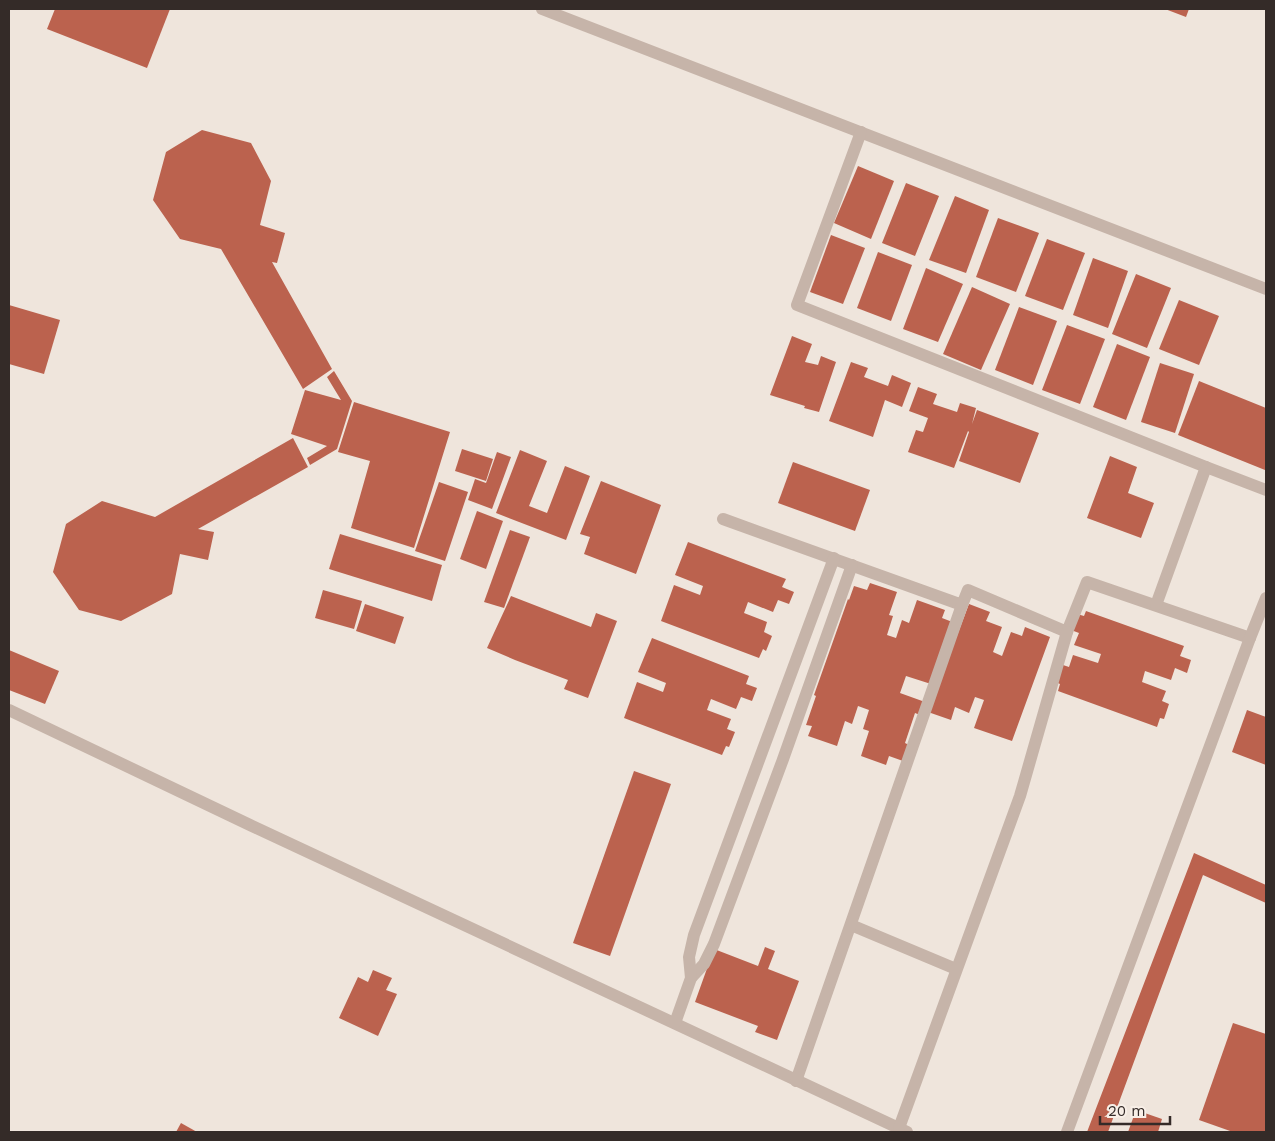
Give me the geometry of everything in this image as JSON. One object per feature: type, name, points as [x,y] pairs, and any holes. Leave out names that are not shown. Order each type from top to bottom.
[{"type":"street","points":[[542,9],[1266,289]]},
{"type":"street","points":[[861,132],[797,305],[1266,490]]},
{"type":"street","points":[[1156,605],[1206,467]]},
{"type":"street","points":[[723,519],[962,605]]},
{"type":"street","points":[[676,1023],[690,978],[689,957],[694,935],[834,558]]},
{"type":"street","points":[[690,978],[704,964],[714,944],[782,762],[852,565]]},
{"type":"street","points":[[9,710],[250,825],[903,1130],[956,969],[1020,796],[1067,632],[1087,582],[1250,638]]},
{"type":"street","points":[[796,1081],[968,590],[1067,632]]},
{"type":"street","points":[[1067,1132],[1266,598]]},
{"type":"street","points":[[852,925],[956,969]]},
{"type":"building","points":[[55,9],[170,9],[147,68],[47,29]]},
{"type":"building","points":[[1165,9],[1189,9],[1186,17]]},
{"type":"building","points":[[202,130],[251,143],[271,181],[260,225],[285,233],[277,263],[272,262],[332,369],[303,389],[221,249],[180,239],[153,200],[166,152]]},
{"type":"building","points":[[858,166],[894,181],[871,239],[834,223]]},
{"type":"building","points":[[906,183],[939,196],[915,256],[882,243]]},
{"type":"building","points":[[955,196],[989,210],[966,273],[929,260]]},
{"type":"building","points":[[998,218],[1039,233],[1016,292],[976,277]]},
{"type":"building","points":[[831,235],[865,248],[843,304],[810,292]]},
{"type":"building","points":[[1047,239],[1085,253],[1063,310],[1025,296]]},
{"type":"building","points":[[878,252],[912,265],[891,321],[857,308]]},
{"type":"building","points":[[1093,258],[1128,271],[1108,328],[1073,315]]},
{"type":"building","points":[[926,268],[963,284],[938,342],[903,329]]},
{"type":"building","points":[[1136,274],[1171,288],[1147,348],[1112,334]]},
{"type":"building","points":[[972,287],[1010,304],[981,370],[943,354]]},
{"type":"building","points":[[1179,300],[1219,316],[1199,365],[1159,349]]},
{"type":"building","points":[[9,305],[60,320],[44,374],[9,364]]},
{"type":"building","points":[[1019,307],[1057,321],[1033,385],[995,370]]},
{"type":"building","points":[[1067,325],[1105,339],[1080,404],[1042,390]]},
{"type":"building","points":[[792,336],[812,344],[805,362],[818,365],[821,356],[836,362],[819,412],[770,395]]},
{"type":"building","points":[[1117,344],[1150,357],[1126,420],[1093,407]]},
{"type":"building","points":[[851,362],[868,368],[864,377],[888,386],[892,375],[911,383],[902,407],[885,400],[873,437],[829,421]]},
{"type":"building","points":[[1160,363],[1194,374],[1175,433],[1141,422]]},
{"type":"building","points":[[334,371],[352,401],[337,449],[310,465],[307,458],[327,446],[291,434],[305,390],[341,400],[327,377]]},
{"type":"building","points":[[1199,381],[1266,408],[1265,470],[1178,435]]},
{"type":"building","points":[[918,387],[937,394],[933,404],[957,412],[960,403],[976,408],[972,424],[977,410],[1039,433],[1020,483],[959,461],[968,431],[954,468],[908,452],[916,430],[923,432],[928,418],[909,411]]},
{"type":"building","points":[[354,402],[450,432],[414,548],[351,528],[370,461],[338,452]]},
{"type":"building","points":[[293,438],[308,467],[198,529],[214,532],[208,560],[180,554],[172,594],[121,621],[79,610],[53,572],[66,524],[102,501],[155,517]]},
{"type":"building","points":[[462,449],[493,459],[486,481],[455,471]]},
{"type":"building","points":[[520,450],[547,461],[529,506],[547,513],[565,466],[590,476],[566,540],[496,513]]},
{"type":"building","points":[[497,452],[511,457],[492,509],[468,500],[475,479],[486,483]]},
{"type":"building","points":[[1110,456],[1137,467],[1128,493],[1154,503],[1141,538],[1087,518]]},
{"type":"building","points":[[793,462],[870,490],[855,531],[778,503]]},
{"type":"building","points":[[601,481],[661,505],[636,574],[584,554],[590,537],[580,534]]},
{"type":"building","points":[[439,482],[468,492],[445,561],[415,551]]},
{"type":"building","points":[[477,511],[503,521],[486,569],[460,559]]},
{"type":"building","points":[[510,530],[530,537],[504,608],[484,602]]},
{"type":"building","points":[[340,534],[442,565],[432,601],[329,569]]},
{"type":"building","points":[[688,542],[786,579],[782,587],[794,592],[789,604],[778,600],[773,612],[748,602],[744,613],[767,622],[764,632],[772,636],[766,651],[763,649],[759,658],[661,621],[674,585],[700,595],[703,586],[675,575]]},
{"type":"building","points":[[870,583],[897,592],[889,615],[893,616],[887,635],[896,638],[902,620],[909,623],[917,600],[945,610],[942,618],[955,623],[931,684],[906,676],[900,693],[925,702],[920,715],[915,713],[905,743],[909,745],[903,761],[889,756],[886,765],[861,756],[869,731],[863,729],[869,710],[858,706],[852,724],[845,721],[837,746],[808,736],[812,726],[806,725],[816,696],[814,695],[848,599],[854,586],[867,590]]},
{"type":"building","points":[[323,590],[362,601],[354,629],[315,618]]},
{"type":"building","points":[[511,596],[591,627],[596,613],[617,621],[588,698],[564,689],[568,680],[487,648]]},
{"type":"building","points":[[365,604],[404,617],[395,644],[356,631]]},
{"type":"building","points":[[969,604],[990,612],[986,621],[1002,627],[993,652],[1002,656],[1011,632],[1022,636],[1025,627],[1050,637],[1012,741],[974,728],[984,700],[975,697],[969,713],[955,707],[951,720],[928,712]]},
{"type":"building","points":[[1086,611],[1184,646],[1180,656],[1191,660],[1187,673],[1175,668],[1171,680],[1145,671],[1142,682],[1166,691],[1162,701],[1169,704],[1164,719],[1160,718],[1157,727],[1058,691],[1060,684],[1053,681],[1060,664],[1069,667],[1073,655],[1098,663],[1101,654],[1074,645],[1079,633],[1071,630],[1077,614],[1084,616]]},
{"type":"building","points":[[652,638],[749,676],[746,684],[757,688],[752,701],[741,697],[736,709],[711,699],[707,710],[731,719],[727,729],[735,732],[729,747],[726,746],[722,755],[624,718],[637,682],[663,692],[666,683],[638,672]]},
{"type":"building","points":[[9,650],[59,671],[45,704],[9,690]]},
{"type":"building","points":[[1247,710],[1266,717],[1266,765],[1232,752]]},
{"type":"building","points":[[634,771],[671,784],[610,956],[573,943]]},
{"type":"building","points":[[1194,853],[1266,885],[1266,903],[1203,875],[1108,1132],[1087,1132]]},
{"type":"building","points":[[765,947],[775,951],[768,969],[799,981],[777,1040],[755,1032],[758,1026],[695,1002],[714,949],[758,966]]},
{"type":"building","points":[[373,970],[392,978],[386,990],[397,994],[378,1036],[339,1018],[358,977],[368,982]]},
{"type":"building","points":[[1233,1023],[1266,1034],[1266,1132],[1233,1132],[1199,1120]]},
{"type":"building","points":[[1136,1110],[1162,1119],[1158,1132],[1128,1132]]},
{"type":"building","points":[[181,1123],[197,1132],[176,1132]]}]
